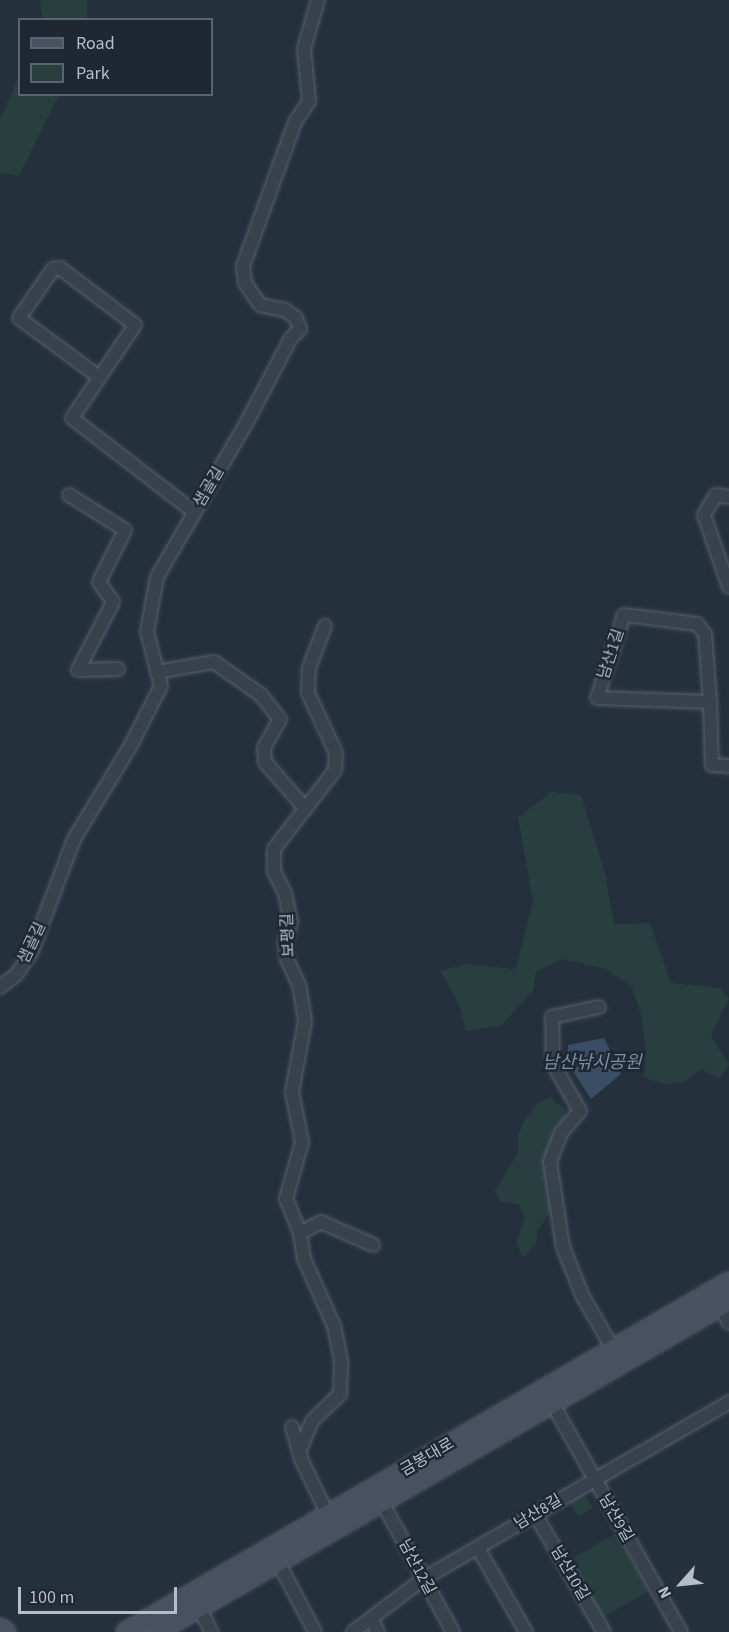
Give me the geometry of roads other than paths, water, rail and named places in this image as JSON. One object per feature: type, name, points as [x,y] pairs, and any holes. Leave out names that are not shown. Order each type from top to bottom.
[{"type":"street","name":"샘골길","points":[[0,987],[16,975],[31,953],[74,839],[130,747],[161,686],[147,632],[157,577],[291,338],[300,329],[296,318],[285,310],[260,305],[245,283],[243,266],[295,122],[309,101],[304,49],[318,0]]},
{"type":"street","points":[[99,377],[19,318],[53,269],[60,268],[135,325],[99,377],[73,414],[75,422],[194,512]]},
{"type":"street","points":[[69,495],[125,530],[99,582],[113,602],[78,670],[118,669]]},
{"type":"street","points":[[729,497],[717,495],[704,515],[729,587]]},
{"type":"street","name":"남산1길","points":[[710,702],[597,698],[624,615],[697,624],[705,634],[710,702],[712,765],[729,766]]},
{"type":"street","name":"보평길","points":[[299,1452],[312,1421],[340,1394],[341,1361],[334,1326],[304,1260],[300,1233],[286,1199],[302,1142],[292,1092],[305,1021],[299,985],[287,959],[285,941],[291,922],[285,893],[274,871],[274,849],[303,806],[335,770],[336,753],[308,693],[309,668],[325,626]]},
{"type":"street","points":[[157,672],[214,662],[261,695],[280,719],[264,748],[265,762],[303,806]]},
{"type":"street","points":[[599,1007],[552,1017],[553,1064],[580,1111],[561,1133],[550,1162],[563,1247],[582,1295],[614,1349]]},
{"type":"street","points":[[300,1233],[321,1222],[373,1245]]},
{"type":"street","name":"금봉대로","points":[[126,1632],[729,1282]]},
{"type":"street","points":[[724,1303],[729,1323]]},
{"type":"street","name":"금봉대로","points":[[158,1632],[724,1303]]},
{"type":"street","name":"남산8길","points":[[353,1632],[423,1579],[593,1478],[729,1402]]},
{"type":"street","name":"남산9길","points":[[552,1403],[681,1632]]},
{"type":"street","points":[[292,1427],[299,1452],[328,1515]]},
{"type":"street","name":"남산12길","points":[[382,1502],[453,1632]]},
{"type":"street","name":"남산10길","points":[[535,1514],[604,1632]]},
{"type":"street","points":[[478,1548],[526,1632]]},
{"type":"street","points":[[278,1562],[315,1632]]},
{"type":"street","points":[[199,1608],[212,1632]]},
{"type":"street","points":[[372,1619],[378,1632]]},
{"type":"street","points":[[0,1628],[6,1632]]},
{"type":"water","name":"남산낚시공원","points":[[604,1038],[621,1074],[591,1099],[567,1062],[568,1045]]}]
